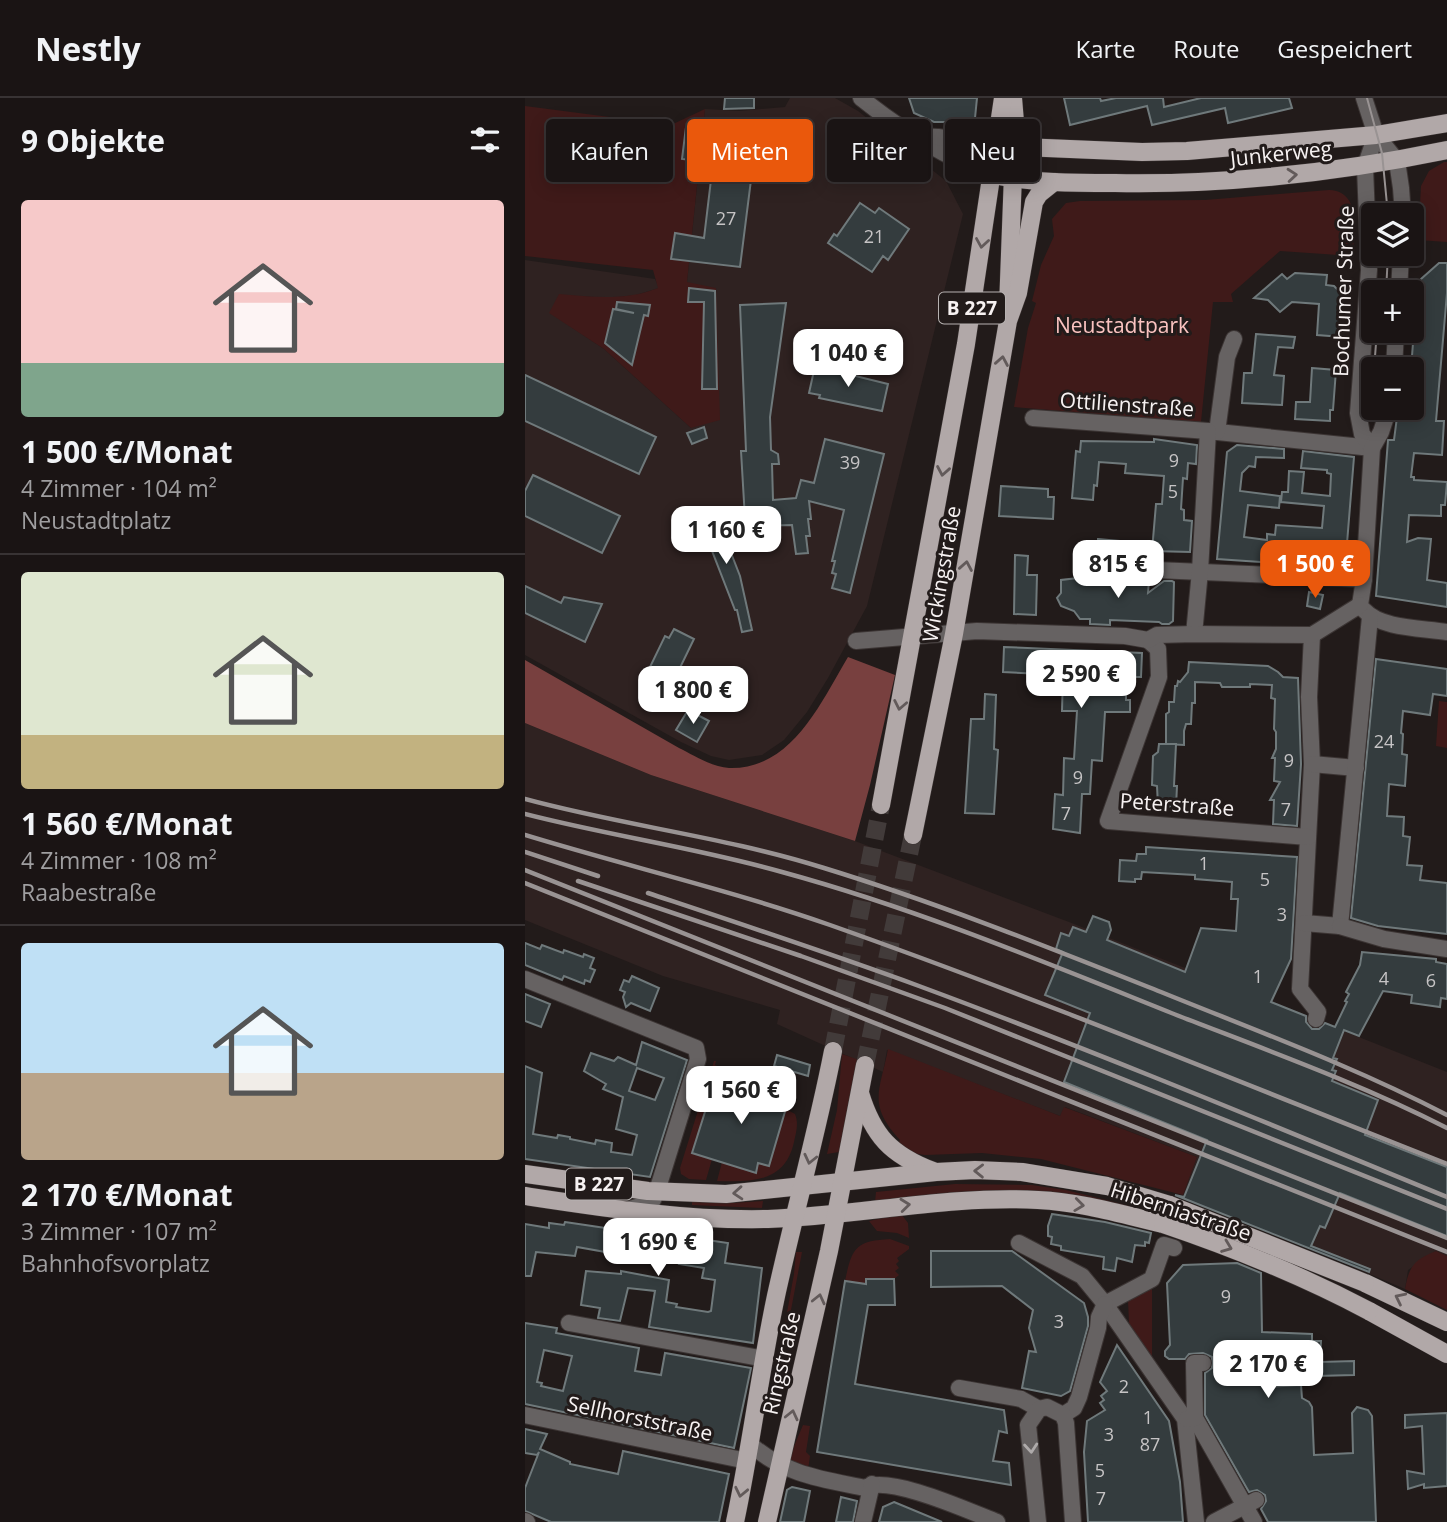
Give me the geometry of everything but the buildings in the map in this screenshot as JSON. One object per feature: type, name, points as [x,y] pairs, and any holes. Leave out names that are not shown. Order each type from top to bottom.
[{"type":"main road","points":[[1003,98],[1004,119]]},
{"type":"main road","points":[[1010,119],[1013,98]]},
{"type":"main road","name":"Junkerweg","points":[[1040,148],[1187,151],[1376,135],[1447,123]]},
{"type":"main road","name":"Junkerweg","points":[[1040,181],[1224,182],[1366,167],[1447,150]]},
{"type":"main road","name":"Wickingstraße","points":[[881,805],[966,344],[992,182]]},
{"type":"main road","name":"Wickingstraße","points":[[1008,321],[1012,182]]},
{"type":"main road","name":"Wickingstraße","points":[[913,835],[954,634],[1008,321],[1018,293],[1034,201],[1054,182]]},
{"type":"main road","points":[[795,1218],[833,1051]]},
{"type":"main road","points":[[837,1213],[865,1065]]},
{"type":"main road","points":[[860,1092],[870,1121],[887,1145],[900,1156],[936,1172]]},
{"type":"main road","name":"Hiberniastraße","points":[[843,1182],[975,1170],[1041,1174],[1107,1186],[1170,1205],[1365,1283],[1447,1322]]},
{"type":"main road","name":"B 227","points":[[525,1174],[657,1191],[726,1194],[843,1182]]},
{"type":"main road","name":"B 227","points":[[525,1196],[667,1215],[764,1219],[837,1213]]},
{"type":"main road","name":"Hiberniastraße","points":[[837,1213],[924,1203],[1038,1200],[1090,1206],[1163,1224],[1244,1254],[1320,1286],[1447,1354]]},
{"type":"main road","name":"Ringstraße","points":[[767,1522],[837,1213]]},
{"type":"main road","name":"Ringstraße","points":[[734,1522],[776,1298],[795,1218]]},
{"type":"street","points":[[861,98],[887,119]]},
{"type":"street","points":[[1364,98],[1376,135],[1397,161],[1402,203]]},
{"type":"street","name":"Bochumer Straße","points":[[1372,448],[1362,435],[1358,413],[1369,270],[1366,167],[1376,135]]},
{"type":"street","name":"Ottilienstraße","points":[[1212,432],[1227,357],[1234,339]]},
{"type":"street","name":"Ottilienstraße","points":[[1033,418],[1372,448]]},
{"type":"street","name":"Bochumer Straße","points":[[1340,926],[1356,768],[1372,448],[1385,420]]},
{"type":"street","points":[[1194,634],[1212,432]]},
{"type":"street","points":[[1087,567],[1364,579]]},
{"type":"street","points":[[913,638],[990,631],[1125,636],[1148,640],[1157,635],[1312,635],[1365,611],[1380,622],[1447,632]]},
{"type":"street","points":[[1312,635],[1309,696],[1312,764],[1300,989],[1318,1012],[1316,1020]]},
{"type":"street","name":"Wickingstraße","points":[[856,641],[913,638]]},
{"type":"street","name":"Peterstraße","points":[[1148,640],[1158,649],[1159,677],[1108,821],[1308,837]]},
{"type":"street","points":[[1312,764],[1356,768]]},
{"type":"street","points":[[1304,923],[1340,926],[1384,939],[1447,949]]},
{"type":"street","points":[[525,979],[696,1048],[698,1059],[657,1191],[652,1202],[627,1210]]},
{"type":"street","points":[[1020,1243],[1082,1276],[1190,1419],[1254,1522]]},
{"type":"street","points":[[1063,1415],[1074,1408],[1079,1397],[1099,1317],[1105,1304],[1152,1279],[1164,1245],[1174,1248]]},
{"type":"street","points":[[569,1323],[765,1359]]},
{"type":"street","points":[[1196,1522],[1190,1419],[1194,1363],[1203,1363]]},
{"type":"street","points":[[959,1388],[1021,1399],[1038,1409],[1047,1407],[1063,1415],[1066,1423],[1073,1522]]},
{"type":"street","points":[[1038,1409],[1028,1425],[1038,1522]]},
{"type":"street","name":"Sellhorststraße","points":[[525,1415],[749,1453],[765,1457],[796,1473],[865,1488],[872,1484],[904,1488],[997,1522]]},
{"type":"street","points":[[863,1522],[872,1484]]},
{"type":"street","points":[[1214,1522],[1244,1507]]},
{"type":"shaded area","points":[[790,98],[835,98],[868,119],[827,119],[827,182],[931,182],[931,169],[947,182],[963,214],[867,606],[807,712],[784,740],[762,755],[729,760],[711,756],[681,742],[525,655],[525,260],[655,279],[659,288],[636,295],[611,298],[559,295],[550,313],[604,349],[691,428],[687,282],[697,182],[813,182],[813,119],[704,119],[705,109],[739,111],[785,107]]},
{"type":"shaded area","points":[[848,657],[895,675],[855,841],[651,775],[525,723],[525,660],[703,760],[729,768],[751,766],[770,758],[787,746],[802,730]]},
{"type":"shaded area","points":[[525,723],[651,775],[855,841],[1069,922],[1447,1072],[1447,1256],[1436,1251],[1408,1270],[1405,1289],[1183,1195],[1197,1157],[1065,1107],[1060,1116],[887,1050],[883,1072],[777,1024],[780,1010],[663,976],[525,920]]},
{"type":"green space","points":[[525,106],[625,119],[546,119],[546,182],[673,182],[673,124],[705,109],[704,119],[687,119],[687,182],[697,182],[687,282],[716,288],[720,420],[691,428],[604,349],[549,313],[559,294],[622,296],[658,288],[653,270],[525,256]]},
{"type":"green space","points":[[1447,162],[1447,242],[1424,240],[1421,186],[1429,171]]},
{"type":"green space","name":"Neustadtpark","points":[[1329,190],[1340,192],[1351,205],[1355,225],[1353,256],[1280,251],[1231,294],[1233,302],[1213,302],[1201,422],[1014,407],[1028,328],[1036,303],[1032,301],[1041,265],[1054,236],[1052,219],[1066,203],[1205,200]]},
{"type":"green space","points":[[1439,701],[1447,702],[1447,748],[1436,746]]},
{"type":"green space","points":[[888,1049],[1060,1116],[1064,1107],[1197,1157],[1183,1195],[1041,1159],[982,1153],[911,1153],[897,1146],[900,1140],[883,1117],[880,1106],[880,1087]]},
{"type":"green space","points":[[842,1054],[859,1060],[839,1152],[827,1154],[837,1110]]},
{"type":"green space","points":[[714,1061],[719,1067],[718,1072],[764,1087],[768,1077],[771,1079],[768,1091],[713,1076],[711,1071]]},
{"type":"green space","points":[[711,1085],[692,1153],[712,1159],[706,1180],[689,1179],[681,1174],[680,1168],[705,1088]]},
{"type":"green space","points":[[786,1109],[795,1114],[797,1125],[790,1155],[783,1166],[775,1173],[754,1180],[717,1181],[722,1162],[756,1172],[758,1163],[769,1166]]},
{"type":"green space","points":[[955,1184],[1032,1185],[1066,1190],[1135,1209],[875,1202],[876,1192]]},
{"type":"green space","points":[[692,1201],[763,1201],[762,1208],[692,1205]]},
{"type":"green space","points":[[901,1214],[908,1223],[909,1238],[897,1233],[877,1231],[869,1221]]},
{"type":"green space","points":[[890,1239],[909,1246],[909,1249],[897,1258],[899,1261],[896,1264],[899,1268],[895,1271],[899,1275],[894,1279],[866,1279],[866,1286],[845,1281],[850,1261],[857,1248],[869,1242]]},
{"type":"green space","points":[[1436,1251],[1447,1256],[1447,1310],[1405,1289],[1408,1275],[1414,1265]]},
{"type":"green space","points":[[796,1252],[802,1252],[776,1389],[773,1389],[794,1274]]},
{"type":"green space","points":[[1152,1287],[1152,1357],[1129,1323],[1128,1300]]},
{"type":"green space","points":[[803,1425],[810,1426],[806,1452],[810,1456],[808,1470],[790,1462],[789,1458]]},
{"type":"tunnel","points":[[833,1051],[881,805]]},
{"type":"tunnel","points":[[865,1065],[913,835]]},
{"type":"tram line","points":[[1367,98],[1382,153],[1387,203]]},
{"type":"tram line","points":[[1387,266],[1387,280]]},
{"type":"tram line","points":[[1375,357],[1376,343]]},
{"type":"railway","points":[[525,799],[787,857],[909,896],[1269,1035],[1377,1081],[1447,1115]]},
{"type":"railway","points":[[525,814],[750,864],[833,887],[933,920],[1315,1069],[1447,1128]]},
{"type":"railway","points":[[525,835],[830,925],[1062,1011],[1447,1164]]},
{"type":"railway","points":[[525,852],[598,876]]},
{"type":"railway","points":[[525,870],[1447,1238]]},
{"type":"railway","points":[[578,881],[945,1008],[1447,1209]]},
{"type":"railway","points":[[525,883],[1447,1252]]},
{"type":"railway","points":[[648,893],[986,1011],[1447,1197]]}]
